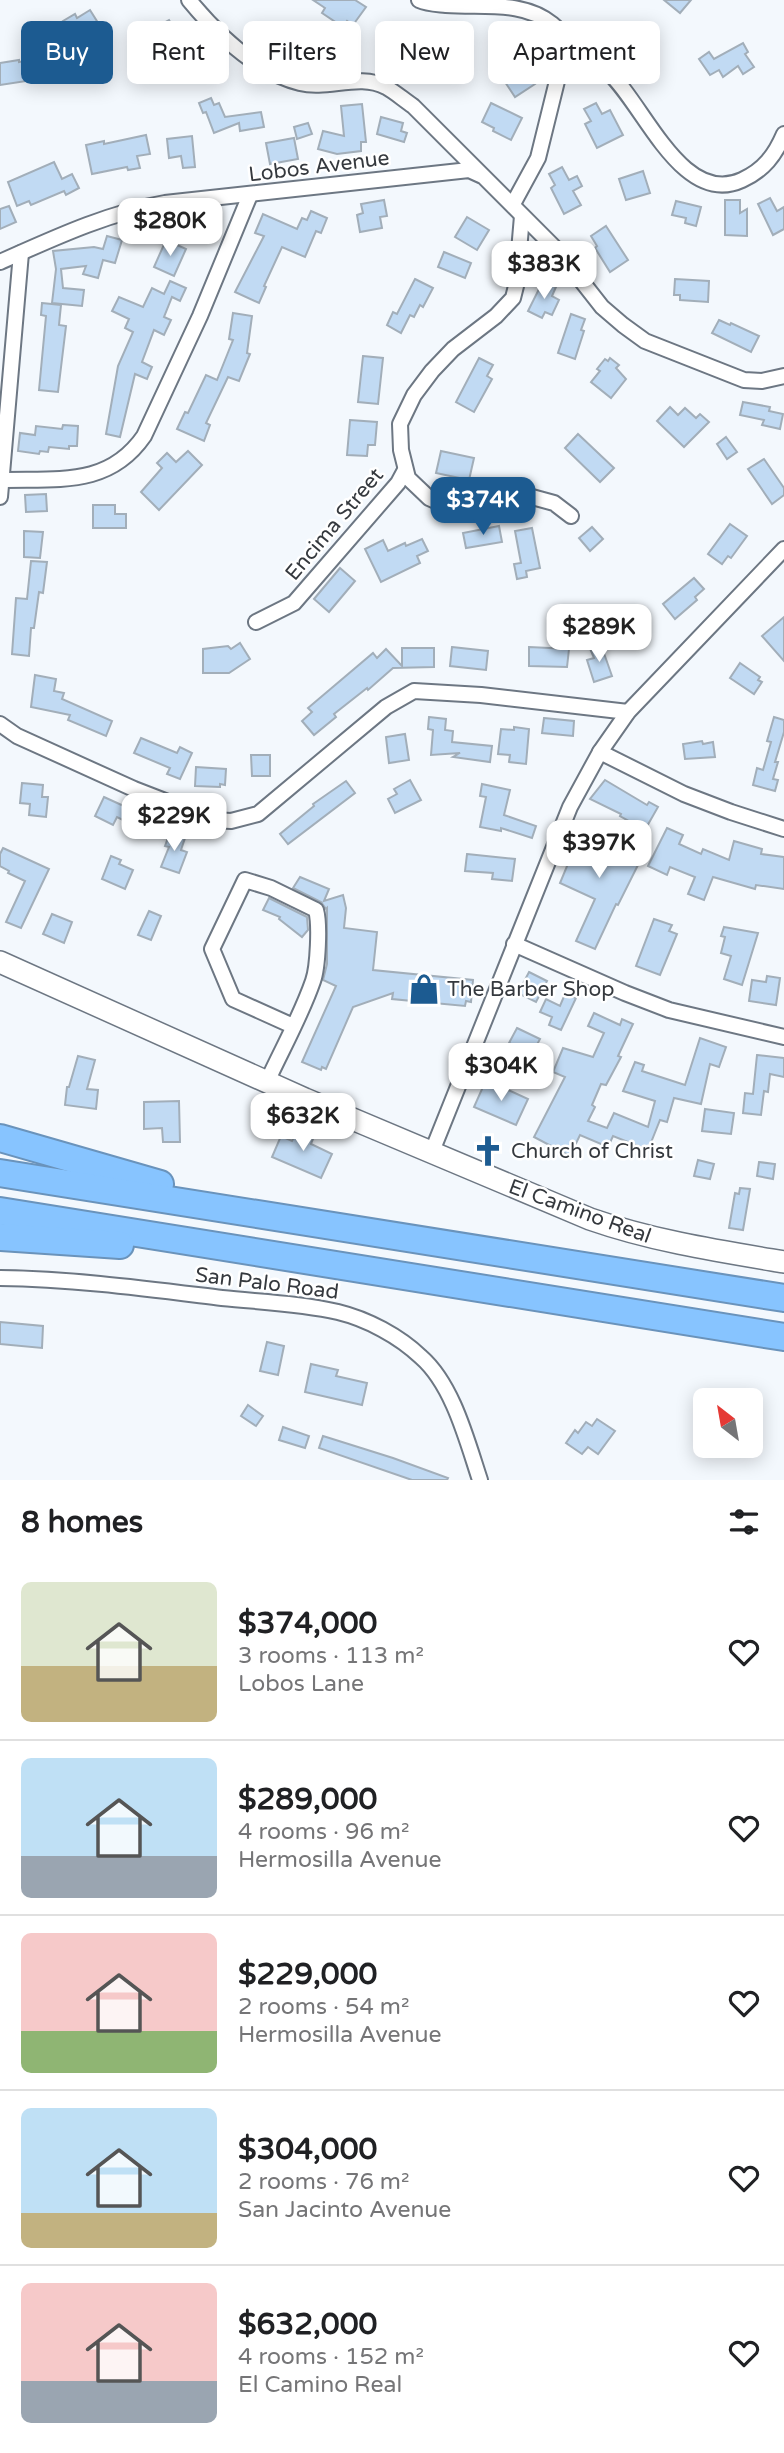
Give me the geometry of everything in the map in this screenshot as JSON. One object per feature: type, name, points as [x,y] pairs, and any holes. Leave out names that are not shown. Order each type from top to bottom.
[{"type":"highway","points":[[0,1138],[273,1217]]},
{"type":"highway","name":"El Camino Real","points":[[0,1173],[784,1298]]},
{"type":"highway","points":[[0,1211],[784,1337]]},
{"type":"highway","points":[[0,1237],[244,1251]]},
{"type":"main road","name":"El Camino Real","points":[[0,962],[431,1154],[543,1200],[627,1232],[696,1248],[784,1262]]},
{"type":"street","points":[[189,0],[233,47],[278,75],[302,84],[358,81],[387,87],[412,106],[518,210],[558,251],[602,307],[645,341],[744,380],[762,381],[784,376]]},
{"type":"street","points":[[419,0],[460,6],[524,9],[537,13],[547,21]]},
{"type":"street","points":[[557,84],[538,158],[518,210],[516,286],[513,298],[496,316],[453,349],[432,371],[414,395],[400,424],[405,470],[412,483],[429,498],[438,502],[485,502],[532,497],[554,503],[571,516]]},
{"type":"street","points":[[619,84],[636,104],[657,136],[689,173],[702,181],[723,185],[740,181],[760,170],[774,156],[784,134]]},
{"type":"street","name":"Lobos Avenue","points":[[0,262],[81,226],[135,208],[469,170],[485,177]]},
{"type":"street","points":[[1,480],[87,477],[114,467],[136,448],[200,316],[250,195]]},
{"type":"street","points":[[0,497],[21,253]]},
{"type":"street","name":"Encima Street","points":[[256,622],[294,603],[398,483],[405,470]]},
{"type":"street","points":[[431,1154],[570,807],[600,752],[628,712],[784,549]]},
{"type":"street","points":[[0,724],[17,736],[134,789],[214,820],[230,821],[258,814],[386,706],[414,691],[481,695],[628,712]]},
{"type":"street","points":[[600,752],[684,794],[784,829]]},
{"type":"street","points":[[267,1082],[293,1026],[314,979],[319,920],[316,910],[271,888],[245,880],[212,949],[233,999],[293,1026]]},
{"type":"street","points":[[514,944],[669,1010],[784,1037]]},
{"type":"street","name":"San Palo Road","points":[[0,1278],[84,1282],[295,1306],[337,1312],[368,1323],[400,1340],[430,1366],[460,1420],[480,1480]]},
{"type":"building","points":[[313,0],[355,0],[366,7],[356,21],[334,21],[322,13],[325,8]]},
{"type":"building","points":[[664,0],[691,0],[680,13]]},
{"type":"building","points":[[90,10],[97,21],[63,21],[75,14],[77,18]]},
{"type":"building","points":[[743,43],[748,52],[745,54],[754,67],[743,74],[738,66],[723,77],[719,70],[710,75],[699,59],[709,52],[714,59]]},
{"type":"building","points":[[21,62],[21,82],[0,85],[0,63]]},
{"type":"building","points":[[506,84],[535,84],[515,97]]},
{"type":"building","points":[[211,98],[214,105],[219,103],[225,117],[261,112],[264,127],[240,131],[239,123],[214,133],[206,112],[203,113],[199,103]]},
{"type":"building","points":[[491,103],[522,118],[511,140],[482,122]]},
{"type":"building","points":[[596,103],[602,114],[610,110],[623,135],[597,148],[585,124],[591,121],[584,109]]},
{"type":"building","points":[[362,104],[366,142],[361,142],[361,151],[337,154],[318,149],[323,131],[344,136],[341,106]]},
{"type":"building","points":[[381,117],[403,123],[401,131],[407,133],[404,142],[377,134]]},
{"type":"building","points":[[308,123],[312,134],[297,139],[294,127]]},
{"type":"building","points":[[146,135],[150,154],[137,156],[140,168],[128,170],[127,167],[92,174],[86,145]]},
{"type":"building","points":[[192,136],[195,167],[183,168],[181,156],[169,158],[167,139]]},
{"type":"building","points":[[294,138],[298,159],[270,164],[266,143]]},
{"type":"building","points":[[54,162],[62,179],[72,174],[79,188],[66,195],[64,191],[31,205],[29,201],[17,206],[8,182]]},
{"type":"building","points":[[562,167],[569,180],[577,176],[582,186],[573,191],[581,205],[564,214],[551,188],[555,185],[549,174]]},
{"type":"building","points":[[643,171],[650,193],[626,200],[619,179]]},
{"type":"building","points":[[770,198],[777,211],[784,207],[784,229],[773,235],[758,204]]},
{"type":"building","points":[[384,200],[387,216],[380,217],[382,228],[360,232],[357,215],[363,213],[361,204]]},
{"type":"building","points":[[725,200],[740,200],[740,213],[747,209],[747,236],[725,235]]},
{"type":"building","points":[[676,201],[701,207],[696,226],[685,223],[686,218],[672,215]]},
{"type":"building","points":[[9,206],[16,222],[0,229],[0,209]]},
{"type":"building","points":[[311,211],[327,218],[321,233],[316,231],[305,257],[282,247],[259,303],[235,292],[264,236],[255,233],[263,214],[297,229],[302,218],[307,220]]},
{"type":"building","points":[[467,217],[489,230],[477,250],[455,237]]},
{"type":"building","points":[[606,226],[628,260],[610,272],[591,236]]},
{"type":"building","points":[[107,236],[122,240],[115,263],[103,260],[98,278],[83,274],[86,266],[61,269],[63,288],[84,290],[82,306],[52,303],[56,269],[53,251],[94,247],[103,249]]},
{"type":"building","points":[[166,240],[186,249],[174,276],[154,267]]},
{"type":"building","points":[[444,252],[471,263],[465,278],[438,267]]},
{"type":"building","points":[[415,279],[433,288],[423,307],[420,305],[414,317],[410,315],[401,333],[387,325],[393,312],[397,314]]},
{"type":"building","points":[[675,279],[709,281],[708,302],[680,300],[680,295],[674,295]]},
{"type":"building","points":[[170,281],[186,288],[180,301],[172,297],[164,317],[171,320],[164,335],[154,330],[142,362],[152,367],[147,379],[135,374],[120,437],[106,434],[118,366],[133,332],[125,328],[129,319],[112,311],[119,297],[143,307],[152,288],[164,294]]},
{"type":"building","points":[[543,281],[556,287],[552,296],[559,300],[552,315],[545,312],[542,318],[528,311]]},
{"type":"building","points":[[42,303],[61,305],[59,325],[66,326],[58,392],[39,390],[46,316],[41,315]]},
{"type":"building","points":[[233,313],[252,316],[247,353],[250,354],[239,381],[228,377],[206,423],[210,425],[204,441],[177,429],[185,412],[188,413],[206,375],[217,380],[233,340],[229,339]]},
{"type":"building","points":[[571,314],[585,319],[575,359],[558,353]]},
{"type":"building","points":[[719,320],[759,336],[751,352],[712,333]]},
{"type":"building","points":[[363,356],[383,358],[378,404],[358,402]]},
{"type":"building","points":[[479,358],[493,365],[487,376],[492,379],[474,412],[456,402]]},
{"type":"building","points":[[610,358],[619,365],[616,368],[626,379],[611,398],[591,382],[600,371],[597,369],[605,359],[608,361]]},
{"type":"building","points":[[743,402],[770,407],[769,411],[783,414],[780,429],[762,425],[764,420],[740,415]]},
{"type":"building","points":[[670,407],[678,415],[685,408],[696,418],[700,414],[709,422],[684,447],[657,421]]},
{"type":"building","points":[[350,420],[377,422],[375,445],[368,445],[367,456],[347,455]]},
{"type":"building","points":[[63,425],[78,426],[77,446],[69,446],[69,449],[49,447],[48,452],[40,451],[39,454],[18,451],[20,433],[35,435],[36,426],[62,429]]},
{"type":"building","points":[[578,434],[614,468],[600,482],[565,448]]},
{"type":"building","points":[[726,437],[737,452],[727,459],[717,444]]},
{"type":"building","points":[[188,451],[202,465],[159,510],[141,492],[162,468],[157,463],[167,453],[176,462]]},
{"type":"building","points":[[441,451],[474,458],[469,480],[436,473]]},
{"type":"building","points":[[764,459],[784,488],[784,495],[772,504],[748,469]]},
{"type":"building","points":[[46,494],[47,511],[26,512],[25,495]]},
{"type":"building","points":[[93,505],[115,505],[115,514],[126,514],[126,528],[93,528]]},
{"type":"building","points":[[730,524],[747,536],[731,558],[728,556],[722,564],[708,554]]},
{"type":"building","points":[[499,526],[502,542],[466,548],[463,533]]},
{"type":"building","points":[[592,527],[603,539],[590,551],[579,538]]},
{"type":"building","points":[[532,528],[540,568],[526,571],[527,577],[517,579],[514,564],[521,563],[515,531]]},
{"type":"building","points":[[24,531],[43,532],[40,558],[24,557]]},
{"type":"building","points":[[422,539],[428,551],[417,556],[420,563],[381,582],[365,549],[383,540],[388,551]]},
{"type":"building","points":[[31,561],[47,562],[43,593],[39,592],[34,628],[31,628],[29,656],[12,654],[16,598],[27,599]]},
{"type":"building","points":[[340,568],[355,581],[329,612],[314,599]]},
{"type":"building","points":[[694,578],[704,589],[695,597],[697,600],[675,619],[663,604]]},
{"type":"building","points":[[784,617],[784,661],[762,636]]},
{"type":"building","points":[[600,642],[612,676],[594,682],[587,660],[594,658],[589,646]]},
{"type":"building","points":[[240,643],[250,659],[229,673],[203,673],[203,649],[228,646],[231,649]]},
{"type":"building","points":[[452,647],[488,651],[486,670],[450,666]]},
{"type":"building","points":[[529,647],[569,649],[567,667],[529,666]]},
{"type":"building","points":[[402,648],[434,648],[434,667],[393,668],[334,714],[336,717],[314,735],[302,721],[312,712],[308,708],[373,653],[377,658],[386,649],[402,666]]},
{"type":"building","points":[[740,663],[760,677],[758,680],[762,682],[754,694],[730,678]]},
{"type":"building","points":[[35,675],[56,679],[54,691],[64,693],[62,699],[112,721],[106,736],[68,720],[70,715],[31,707]]},
{"type":"building","points":[[429,717],[446,719],[445,730],[453,731],[452,742],[492,746],[490,762],[453,757],[460,753],[431,755],[433,730],[428,729]]},
{"type":"building","points":[[774,717],[784,720],[784,732],[775,762],[778,762],[773,779],[778,780],[775,791],[753,785],[757,768],[763,770],[771,742],[767,741]]},
{"type":"building","points":[[544,718],[574,721],[573,736],[542,733]]},
{"type":"building","points":[[514,727],[529,729],[526,764],[509,762],[510,755],[498,754],[501,729],[514,730]]},
{"type":"building","points":[[405,734],[409,760],[389,763],[386,737]]},
{"type":"building","points":[[141,738],[177,753],[180,747],[192,753],[180,779],[167,774],[170,768],[134,753]]},
{"type":"building","points":[[702,741],[703,744],[713,742],[715,757],[685,759],[683,744]]},
{"type":"building","points":[[251,755],[270,755],[270,776],[252,776]]},
{"type":"building","points":[[196,767],[226,769],[225,785],[195,786]]},
{"type":"building","points":[[410,780],[421,800],[395,813],[388,799],[397,794],[394,789]]},
{"type":"building","points":[[605,780],[647,805],[649,802],[658,807],[642,835],[632,829],[634,824],[620,816],[621,814],[590,799]]},
{"type":"building","points":[[346,781],[355,793],[288,844],[280,834],[314,806],[313,804]]},
{"type":"building","points":[[22,783],[43,785],[42,797],[48,797],[46,817],[29,815],[30,804],[20,803]]},
{"type":"building","points":[[482,784],[510,790],[504,815],[536,826],[532,838],[501,828],[501,831],[480,827],[486,797],[480,796]]},
{"type":"building","points":[[104,797],[137,812],[131,824],[117,817],[113,825],[95,816]]},
{"type":"building","points":[[667,828],[683,835],[679,844],[701,854],[703,849],[729,860],[734,841],[762,849],[761,854],[784,857],[784,889],[756,885],[755,889],[713,877],[704,900],[688,894],[695,877],[670,867],[667,875],[648,866]]},
{"type":"building","points":[[585,831],[642,857],[595,949],[576,941],[595,899],[560,883],[575,847],[571,846],[576,836],[582,838]]},
{"type":"building","points":[[170,832],[185,838],[181,850],[187,852],[179,873],[161,867],[169,847],[165,846]]},
{"type":"building","points":[[3,848],[49,869],[21,928],[6,922],[25,881],[0,866]]},
{"type":"building","points":[[467,854],[515,859],[512,881],[492,879],[493,873],[465,871]]},
{"type":"building","points":[[111,856],[121,860],[119,864],[133,870],[125,889],[102,879]]},
{"type":"building","points":[[300,877],[329,889],[324,901],[343,895],[346,908],[344,928],[377,932],[373,970],[473,980],[471,1002],[466,1001],[465,1006],[392,999],[393,993],[353,1007],[326,1069],[322,1067],[321,1070],[302,1062],[336,986],[323,980],[327,964],[327,908],[321,902],[293,888]]},
{"type":"building","points":[[269,898],[307,917],[308,930],[302,937],[279,919],[280,917],[263,910]]},
{"type":"building","points":[[149,911],[161,916],[151,940],[138,935]]},
{"type":"building","points":[[52,914],[72,922],[64,943],[43,934]]},
{"type":"building","points":[[654,919],[672,925],[669,931],[677,934],[660,975],[636,966]]},
{"type":"building","points":[[724,927],[758,933],[742,985],[724,979],[731,956],[721,953],[725,937],[721,936]]},
{"type":"building","points":[[529,972],[547,981],[536,1002],[518,993]]},
{"type":"building","points":[[767,976],[780,978],[776,1005],[749,1001],[752,980],[766,982]]},
{"type":"building","points":[[565,994],[576,998],[561,1030],[549,1025],[552,1017],[540,1012],[546,999],[560,1006]]},
{"type":"building","points":[[594,1013],[620,1025],[622,1019],[633,1024],[618,1056],[621,1057],[606,1085],[601,1084],[588,1121],[607,1128],[614,1113],[648,1127],[655,1101],[623,1091],[635,1062],[644,1065],[642,1071],[685,1085],[700,1038],[726,1047],[719,1067],[710,1064],[701,1104],[674,1098],[667,1122],[660,1120],[648,1150],[613,1136],[608,1147],[580,1135],[570,1156],[534,1137],[565,1077],[553,1072],[563,1048],[593,1057],[604,1033],[588,1026]]},
{"type":"building","points":[[517,1028],[540,1039],[532,1054],[509,1043]]},
{"type":"building","points":[[757,1055],[784,1058],[784,1077],[770,1074],[768,1092],[764,1091],[761,1115],[743,1113],[745,1093],[753,1094]]},
{"type":"building","points":[[78,1056],[95,1060],[87,1089],[98,1090],[96,1109],[65,1105],[67,1087]]},
{"type":"building","points":[[486,1080],[528,1099],[516,1125],[474,1107]]},
{"type":"building","points":[[179,1101],[180,1142],[163,1142],[162,1128],[144,1129],[144,1102]]},
{"type":"building","points":[[705,1109],[734,1113],[731,1134],[702,1131]]},
{"type":"building","points":[[299,1126],[315,1134],[311,1144],[332,1154],[321,1178],[272,1157],[281,1136],[292,1141]]},
{"type":"building","points":[[698,1160],[714,1164],[710,1179],[694,1176]]},
{"type":"building","points":[[759,1162],[775,1164],[773,1179],[757,1176]]},
{"type":"building","points":[[740,1188],[750,1189],[743,1230],[729,1228],[735,1193],[739,1194]]},
{"type":"building","points":[[0,1322],[43,1326],[42,1348],[0,1344]]},
{"type":"building","points":[[267,1342],[284,1346],[278,1375],[260,1371]]},
{"type":"building","points":[[311,1364],[338,1370],[336,1376],[367,1383],[362,1405],[305,1392]]},
{"type":"building","points":[[248,1405],[263,1416],[256,1426],[241,1416]]},
{"type":"building","points":[[597,1419],[615,1431],[598,1454],[588,1447],[582,1454],[566,1443],[575,1430],[578,1433],[586,1422],[592,1426]]},
{"type":"building","points":[[283,1427],[309,1436],[305,1448],[279,1440]]},
{"type":"building","points":[[323,1436],[448,1478],[412,1480],[319,1448]]},
{"type":"place","name":"The Barber Shop","points":[[424,989]]},
{"type":"place","name":"Church of Christ","points":[[488,1151]]}]
